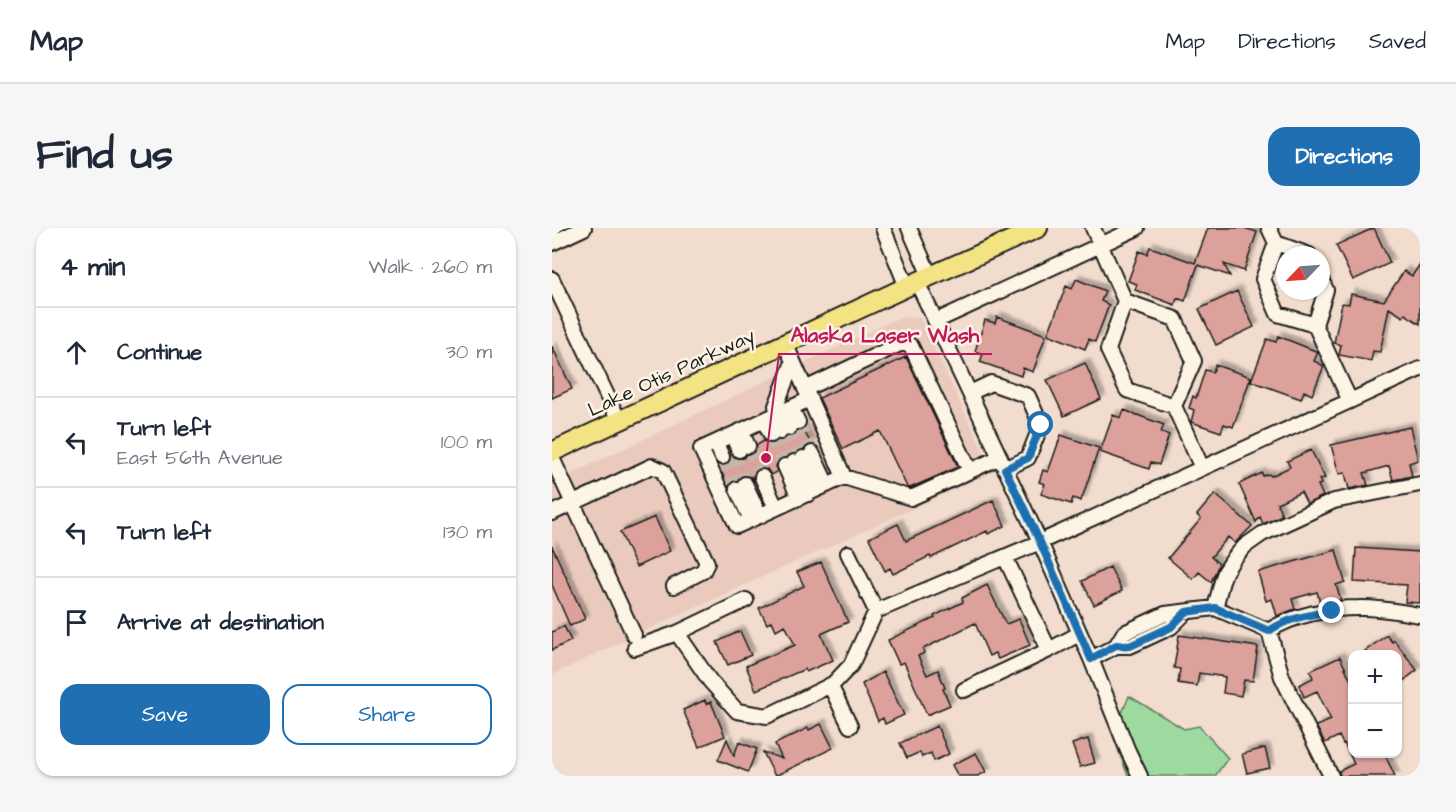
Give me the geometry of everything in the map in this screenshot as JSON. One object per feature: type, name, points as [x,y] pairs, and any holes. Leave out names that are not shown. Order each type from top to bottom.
[{"type":"main road","name":"Lake Otis Parkway","points":[[552,453],[785,343],[1038,228]]},
{"type":"street","points":[[552,243],[584,228]]},
{"type":"street","points":[[883,228],[918,282],[1003,463],[1040,542],[1140,776]]},
{"type":"street","points":[[909,228],[918,282]]},
{"type":"street","points":[[1093,228],[1125,301],[1108,350],[1117,370],[1127,390],[1174,406],[1202,468]]},
{"type":"street","points":[[936,321],[1137,228]]},
{"type":"street","points":[[1269,228],[1276,243],[1263,279],[1278,314],[1315,325]]},
{"type":"street","points":[[1276,243],[1284,246]]},
{"type":"street","points":[[552,279],[619,421]]},
{"type":"street","points":[[1323,300],[1315,325],[1350,400]]},
{"type":"street","points":[[1125,301],[1174,319],[1194,361],[1174,406]]},
{"type":"street","points":[[785,343],[844,477]]},
{"type":"street","points":[[970,393],[991,383],[1028,396],[1041,425],[1028,458],[970,471],[911,498],[844,477],[737,526],[701,449],[777,414],[807,394],[902,343],[911,346],[970,471]]},
{"type":"street","points":[[777,414],[784,429],[776,406],[793,362]]},
{"type":"street","points":[[677,633],[710,681],[737,711],[767,716],[830,685],[852,665],[876,611],[1040,542],[1420,369]]},
{"type":"street","points":[[728,437],[735,452],[728,437]]},
{"type":"street","points":[[552,458],[634,641],[677,633],[746,600]]},
{"type":"street","points":[[813,491],[799,460],[813,491]]},
{"type":"street","points":[[552,513],[652,466],[663,471],[707,563],[704,571],[674,586]]},
{"type":"street","points":[[764,514],[749,483],[764,514]]},
{"type":"street","points":[[1215,608],[1225,572],[1245,546],[1262,534],[1334,501],[1420,484]]},
{"type":"street","points":[[848,553],[876,611]]},
{"type":"street","points":[[1005,557],[1049,650]]},
{"type":"street","points":[[1091,659],[1116,645],[1130,646],[1171,627],[1186,612],[1215,608],[1269,631]]},
{"type":"street","points":[[1269,631],[1278,624],[1305,616],[1359,608],[1420,615]]},
{"type":"street","points":[[1269,631],[1282,677],[1331,776]]},
{"type":"street","points":[[964,690],[1079,634]]},
{"type":"street","points":[[830,685],[850,726]]},
{"type":"shaded area","points":[[900,317],[920,318],[993,472],[552,675],[552,483]]},
{"type":"green space","points":[[1129,696],[1184,729],[1199,726],[1228,758],[1215,776],[1128,776],[1113,735]]},
{"type":"building","points":[[1208,228],[1244,228],[1257,232],[1244,271],[1224,264],[1230,276],[1198,265],[1185,301],[1177,298],[1175,305],[1135,290],[1137,284],[1128,281],[1139,251],[1147,254],[1150,247],[1195,263]]},
{"type":"building","points":[[1374,228],[1390,263],[1353,280],[1336,245]]},
{"type":"building","points":[[1420,264],[1420,324],[1405,314],[1403,317],[1389,308],[1380,352],[1373,351],[1371,361],[1339,355],[1341,345],[1334,343],[1342,303],[1349,304],[1351,294],[1384,301],[1404,271],[1412,276]]},
{"type":"building","points":[[1076,279],[1105,291],[1101,301],[1109,305],[1095,342],[1089,339],[1085,349],[1048,334],[1066,286],[1072,289]]},
{"type":"building","points":[[1237,291],[1254,327],[1216,345],[1199,309]]},
{"type":"building","points":[[997,317],[1046,335],[1033,372],[1023,368],[1021,376],[980,362],[983,354],[975,351],[985,320],[995,323]]},
{"type":"building","points":[[1278,336],[1318,352],[1314,361],[1324,366],[1312,395],[1304,391],[1301,399],[1251,381],[1267,339],[1276,342]]},
{"type":"building","points":[[552,346],[572,389],[552,398]]},
{"type":"building","points":[[906,357],[958,467],[910,488],[907,487],[880,431],[843,449],[819,398]]},
{"type":"building","points":[[1085,363],[1101,399],[1064,416],[1047,380]]},
{"type":"building","points":[[1215,365],[1251,377],[1233,427],[1224,424],[1221,432],[1191,422],[1194,410],[1189,408],[1193,396],[1196,398],[1205,370],[1213,372]]},
{"type":"building","points":[[1124,410],[1164,425],[1161,432],[1169,435],[1159,465],[1151,462],[1149,469],[1100,452],[1113,415],[1121,418]]},
{"type":"building","points":[[1410,427],[1418,460],[1409,463],[1412,476],[1393,480],[1389,466],[1364,473],[1368,485],[1349,489],[1345,473],[1339,474],[1331,445]]},
{"type":"building","points":[[803,429],[811,444],[778,460],[776,466],[778,471],[771,475],[767,469],[759,469],[753,476],[755,482],[751,477],[745,475],[733,481],[729,487],[718,465],[726,465],[733,456],[739,459],[752,454],[756,451],[757,445],[764,441],[770,444],[784,440]]},
{"type":"building","points":[[1061,435],[1099,448],[1081,501],[1073,498],[1071,504],[1041,494],[1045,484],[1039,482],[1043,470],[1048,472]]},
{"type":"building","points":[[1311,450],[1325,478],[1319,479],[1321,484],[1318,485],[1323,496],[1307,504],[1301,492],[1277,503],[1282,515],[1263,524],[1260,517],[1256,522],[1239,484],[1262,473],[1263,476],[1269,474],[1271,476],[1290,467],[1287,461]]},
{"type":"building","points":[[1215,494],[1252,526],[1235,543],[1228,537],[1211,557],[1219,564],[1211,582],[1199,572],[1193,579],[1168,558],[1201,519],[1197,515]]},
{"type":"building","points":[[993,500],[1005,526],[988,534],[987,531],[893,574],[890,568],[885,571],[869,538],[898,524],[906,541]]},
{"type":"building","points":[[655,517],[670,551],[636,567],[620,532]]},
{"type":"building","points":[[552,546],[585,619],[570,626],[552,585]]},
{"type":"building","points":[[1356,548],[1420,552],[1420,603],[1405,602],[1407,585],[1354,582]]},
{"type":"building","points":[[1336,550],[1345,582],[1336,585],[1341,600],[1320,603],[1317,592],[1292,599],[1295,609],[1277,616],[1272,599],[1266,601],[1258,572]]},
{"type":"building","points":[[821,562],[848,622],[821,634],[833,660],[756,690],[746,666],[795,645],[785,625],[776,630],[772,621],[767,624],[759,608],[804,586],[797,572]]},
{"type":"building","points":[[1110,567],[1122,591],[1094,605],[1082,581]]},
{"type":"building","points":[[987,585],[1006,624],[1019,619],[1030,645],[998,659],[995,653],[989,656],[975,623],[923,649],[924,653],[918,656],[927,675],[938,670],[950,705],[927,715],[904,662],[899,664],[888,640],[935,618],[934,616],[963,602],[962,598]]},
{"type":"building","points":[[564,626],[571,641],[552,650],[552,632]]},
{"type":"building","points":[[740,631],[751,655],[728,665],[717,642]]},
{"type":"building","points":[[1179,635],[1258,647],[1253,681],[1244,680],[1241,696],[1223,693],[1225,677],[1199,673],[1197,686],[1178,683],[1180,669],[1174,668]]},
{"type":"building","points":[[1387,635],[1402,650],[1366,650]]},
{"type":"building","points":[[1402,650],[1417,670],[1402,682]]},
{"type":"building","points":[[1340,657],[1348,674],[1348,751],[1339,736],[1325,743],[1316,726],[1331,720],[1317,691],[1304,697],[1299,685],[1313,678],[1310,671]]},
{"type":"building","points":[[883,672],[904,715],[885,724],[883,718],[878,721],[862,684]]},
{"type":"building","points":[[705,700],[706,704],[711,702],[725,736],[699,747],[683,710]]},
{"type":"building","points":[[821,724],[833,748],[775,776],[763,752],[782,759],[775,744]]},
{"type":"building","points":[[937,726],[949,754],[934,761],[931,753],[922,757],[920,752],[907,758],[900,743]]},
{"type":"building","points":[[727,739],[734,756],[739,742],[757,749],[748,772],[718,760]]},
{"type":"building","points":[[1088,739],[1095,763],[1080,767],[1072,744]]},
{"type":"building","points":[[1265,748],[1270,768],[1247,773],[1242,754]]},
{"type":"building","points":[[976,753],[986,772],[978,776],[958,776],[952,765]]},
{"type":"building","points":[[1351,758],[1386,758],[1395,776],[1340,776],[1339,771],[1354,764]]},
{"type":"tunnel","points":[[798,422],[812,453]]},
{"type":"tunnel","points":[[789,428],[803,458]]},
{"type":"tunnel","points":[[780,432],[794,462]]},
{"type":"tunnel","points":[[771,435],[785,466]]},
{"type":"tunnel","points":[[748,446],[762,477]]},
{"type":"tunnel","points":[[732,453],[745,484]]},
{"type":"tunnel","points":[[722,457],[737,489]]},
{"type":"place","name":"Alaska Laser Wash","points":[[766,458]]},
{"type":"route","points":[[1041,425],[1028,458],[1005,469],[1091,659],[1116,645],[1130,646],[1171,627],[1186,612],[1215,608],[1269,631],[1287,621],[1332,611]]}]
